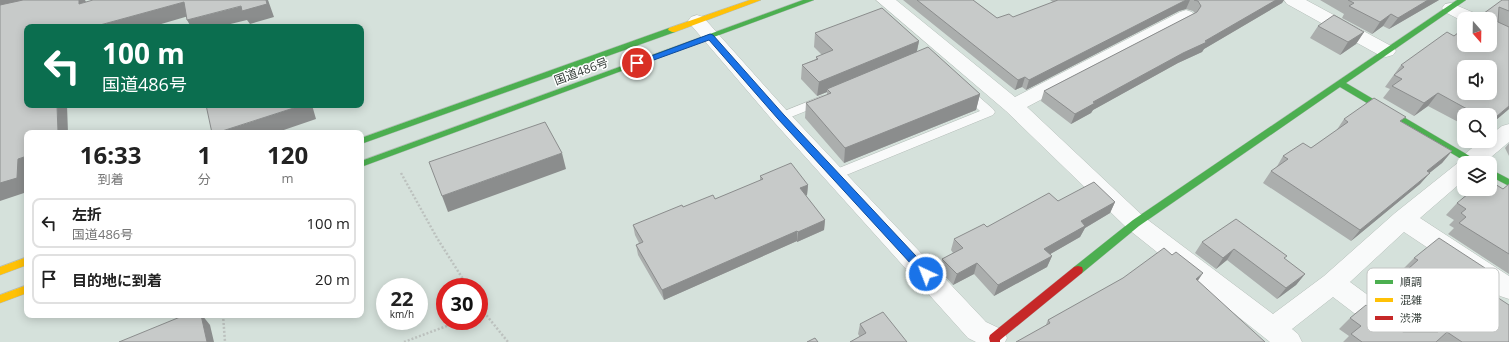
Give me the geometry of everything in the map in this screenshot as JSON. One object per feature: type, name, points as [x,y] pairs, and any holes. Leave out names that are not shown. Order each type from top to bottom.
[{"type":"main road","name":"国道486号","points":[[364,163],[704,29],[757,0]]},
{"type":"main road","name":"国道486号","points":[[364,140],[704,29],[810,0]]},
{"type":"main road","points":[[995,340],[1136,223],[1456,4]]},
{"type":"main road","points":[[1339,83],[1457,156]]},
{"type":"main road","points":[[1497,176],[1509,183]]},
{"type":"main road","points":[[0,270],[24,262]]},
{"type":"main road","points":[[0,298],[24,290]]},
{"type":"street","points":[[885,0],[939,52],[1013,106],[1136,223],[1281,335],[1333,283],[1403,219],[1457,175]]},
{"type":"street","points":[[1293,0],[1386,51]]},
{"type":"street","points":[[1456,4],[1465,12]]},
{"type":"street","points":[[1013,106],[1186,16]]},
{"type":"street","points":[[704,29],[781,117],[978,330],[995,340]]},
{"type":"street","points":[[1479,156],[1509,131]]},
{"type":"street","points":[[1403,219],[1477,268]]},
{"type":"street","points":[[1499,282],[1509,289]]},
{"type":"street","points":[[1333,283],[1367,308]]},
{"type":"street","points":[[1399,332],[1412,342]]},
{"type":"lane","points":[[834,175],[989,112],[955,82]]},
{"type":"lane","points":[[781,117],[832,96]]},
{"type":"path","points":[[390,154],[437,238],[462,278]]},
{"type":"path","points":[[223,318],[225,342]]},
{"type":"path","points":[[488,318],[508,342]]},
{"type":"path","points":[[404,342],[436,330]]},
{"type":"building","points":[[23,0],[79,0],[79,4],[93,0],[266,0],[267,4],[242,11],[241,6],[187,20],[184,2],[104,24],[24,24],[24,108],[57,108],[58,130],[24,130],[24,157],[18,159],[17,178],[0,183],[0,5]]},
{"type":"building","points":[[917,0],[973,0],[997,18],[1009,14],[1013,17],[1058,0],[1187,0],[1029,80],[1025,77],[1018,80]]},
{"type":"building","points":[[1194,0],[1276,0],[1205,41],[1207,42],[1183,53],[1093,102],[1095,103],[1075,114],[1044,91],[1197,12],[1201,6],[1198,1]]},
{"type":"building","points":[[1348,0],[1428,0],[1398,18],[1391,14],[1380,22],[1349,6],[1354,3]]},
{"type":"building","points":[[1502,0],[1509,0],[1509,11],[1499,7],[1498,22],[1509,27],[1509,106],[1497,116],[1497,108],[1465,108],[1438,93],[1424,103],[1392,86],[1402,79],[1394,75],[1404,67],[1401,65],[1447,32],[1454,36],[1457,34],[1457,52],[1497,52],[1497,12],[1486,12]]},
{"type":"building","points":[[882,8],[919,41],[819,82],[802,65],[818,59],[816,57],[833,50],[815,33]]},
{"type":"building","points":[[1334,15],[1364,32],[1348,42],[1318,26]]},
{"type":"building","points":[[928,47],[980,94],[845,148],[806,103],[831,93],[827,89]]},
{"type":"building","points":[[1374,98],[1406,117],[1400,121],[1452,151],[1427,171],[1430,173],[1360,230],[1271,171],[1288,159],[1283,156],[1303,143],[1311,148],[1348,122],[1344,119]]},
{"type":"building","points":[[207,108],[294,108],[225,130],[211,130]]},
{"type":"building","points":[[545,122],[562,153],[442,196],[429,162]]},
{"type":"building","points":[[791,163],[808,185],[800,188],[825,220],[662,290],[636,245],[643,242],[633,225],[682,205],[683,207],[713,195],[715,199],[763,179],[760,176]]},
{"type":"building","points":[[1094,182],[1115,202],[1081,221],[1085,226],[1044,249],[1052,256],[998,285],[977,263],[957,274],[942,259],[963,248],[954,239],[984,224],[987,227],[1049,193],[1058,201]]},
{"type":"building","points":[[1509,184],[1509,254],[1459,223],[1466,217],[1461,213],[1466,209],[1457,203],[1466,196],[1497,196],[1497,185],[1503,189]]},
{"type":"building","points":[[1236,219],[1287,256],[1284,258],[1305,274],[1286,288],[1234,249],[1223,258],[1202,242]]},
{"type":"building","points":[[1439,238],[1485,268],[1409,268],[1418,260],[1414,258]]},
{"type":"building","points":[[1164,248],[1172,255],[1176,252],[1203,273],[1196,279],[1265,342],[1016,342],[1050,323],[1048,320],[1123,278]]},
{"type":"building","points":[[1499,298],[1509,305],[1509,342],[1462,342],[1447,332],[1499,332]]},
{"type":"building","points":[[1366,305],[1367,332],[1447,332],[1436,342],[1362,342],[1351,334],[1361,326],[1350,318]]},
{"type":"building","points":[[883,312],[907,342],[850,342],[866,333],[860,324]]},
{"type":"building","points":[[178,318],[202,318],[207,342],[119,342]]},
{"type":"building","points":[[815,338],[818,342],[807,342]]},
{"type":"traffic: fast","points":[[364,163],[810,0]]},
{"type":"traffic: fast","points":[[1078,270],[1136,223],[1462,0]]},
{"type":"traffic: fast","points":[[364,140],[672,30]]},
{"type":"traffic: fast","points":[[1339,83],[1463,156]]},
{"type":"traffic: fast","points":[[1497,176],[1509,183]]},
{"type":"traffic: slow","points":[[672,30],[757,0]]},
{"type":"traffic: slow","points":[[0,271],[24,262]]},
{"type":"traffic: slow","points":[[0,299],[24,290]]},
{"type":"traffic: jam","points":[[995,342],[994,338],[1078,270]]},
{"type":"route","points":[[637,63],[710,37],[781,117],[926,274]]}]
